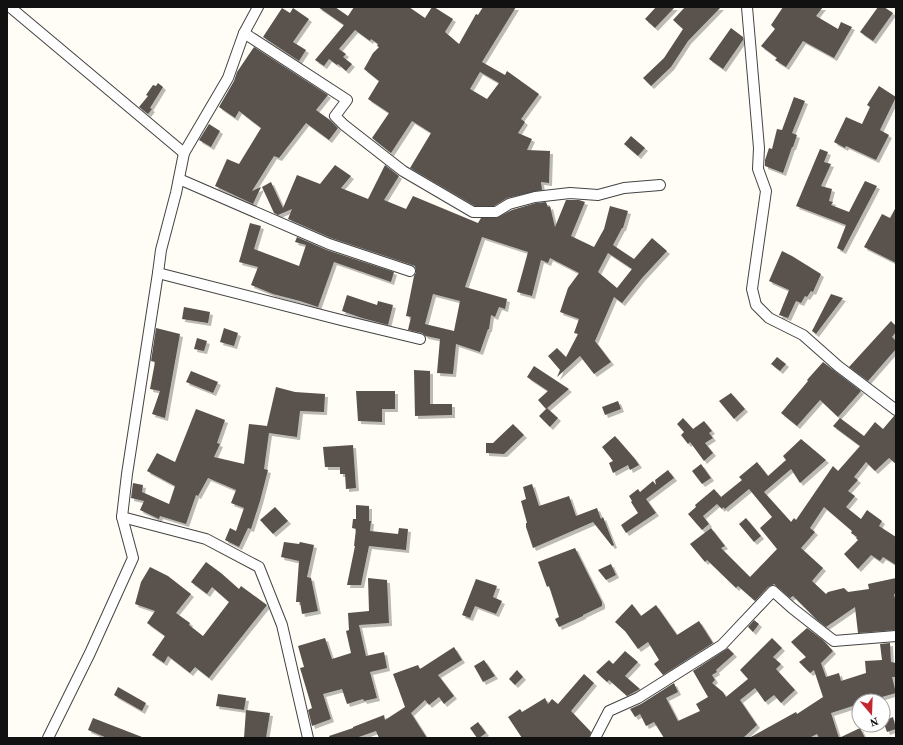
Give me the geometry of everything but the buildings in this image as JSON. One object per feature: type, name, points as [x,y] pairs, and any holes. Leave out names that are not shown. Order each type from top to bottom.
[{"type":"street","points":[[10,7],[184,153]]},
{"type":"street","points":[[48,738],[90,653],[134,558],[122,517],[127,474],[158,273],[160,250],[179,179],[184,153],[228,78],[244,32],[258,7]]},
{"type":"street","points":[[746,7],[759,148],[758,169],[766,191],[752,289],[756,305],[769,318],[803,335],[838,366],[896,410]]},
{"type":"street","points":[[244,32],[347,100],[335,116],[344,125],[403,171],[473,212],[496,212],[509,204],[535,197],[570,193],[598,196],[624,188],[660,185]]},
{"type":"street","points":[[179,179],[329,244],[410,271]]},
{"type":"street","points":[[158,273],[420,339]]},
{"type":"street","points":[[122,517],[206,539],[259,567],[282,625],[308,738]]},
{"type":"street","points":[[595,738],[609,711],[638,698],[722,645],[773,591],[834,641],[896,636]]}]
